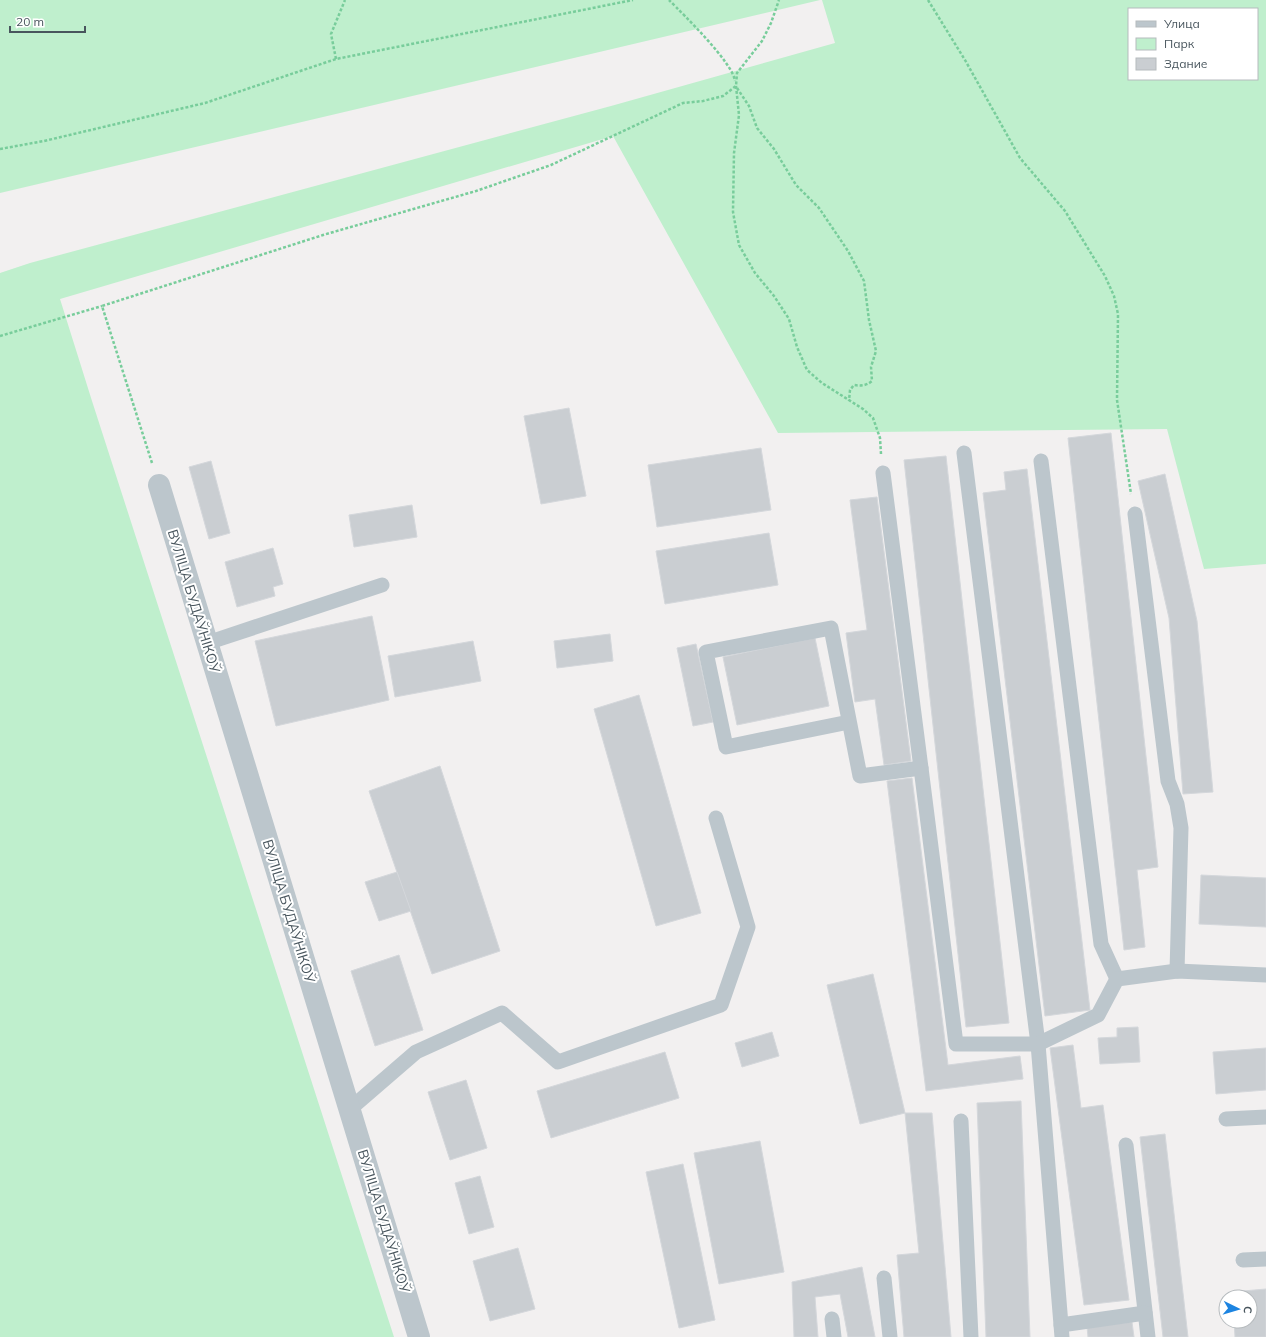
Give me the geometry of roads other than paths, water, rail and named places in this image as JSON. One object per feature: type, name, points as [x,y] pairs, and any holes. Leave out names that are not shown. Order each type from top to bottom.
[{"type":"street","name":"ВУЛІЦА БУДАЎНІКОЎ","points":[[159,485],[419,1337]]},
{"type":"lane","points":[[964,453],[1038,1044],[1061,1331],[1145,1313]]},
{"type":"lane","points":[[1041,461],[1101,944],[1117,979]]},
{"type":"lane","points":[[883,473],[922,768],[956,1044],[1038,1044],[1098,1015],[1117,979]]},
{"type":"lane","points":[[1135,514],[1168,781],[1177,804],[1181,828],[1178,971]]},
{"type":"lane","points":[[207,643],[382,585]]},
{"type":"lane","points":[[848,722],[726,747],[706,652],[831,628],[848,722],[860,776],[922,768]]},
{"type":"lane","points":[[350,1110],[416,1052],[502,1013],[558,1062],[721,1005],[748,927],[716,818]]},
{"type":"lane","points":[[1117,979],[1178,971],[1266,974]]},
{"type":"lane","points":[[1226,1119],[1266,1117]]},
{"type":"lane","points":[[961,1121],[971,1337]]},
{"type":"lane","points":[[1126,1145],[1148,1337]]},
{"type":"lane","points":[[1243,1260],[1266,1259]]},
{"type":"lane","points":[[884,1278],[890,1337]]},
{"type":"lane","points":[[832,1319],[834,1337]]}]
